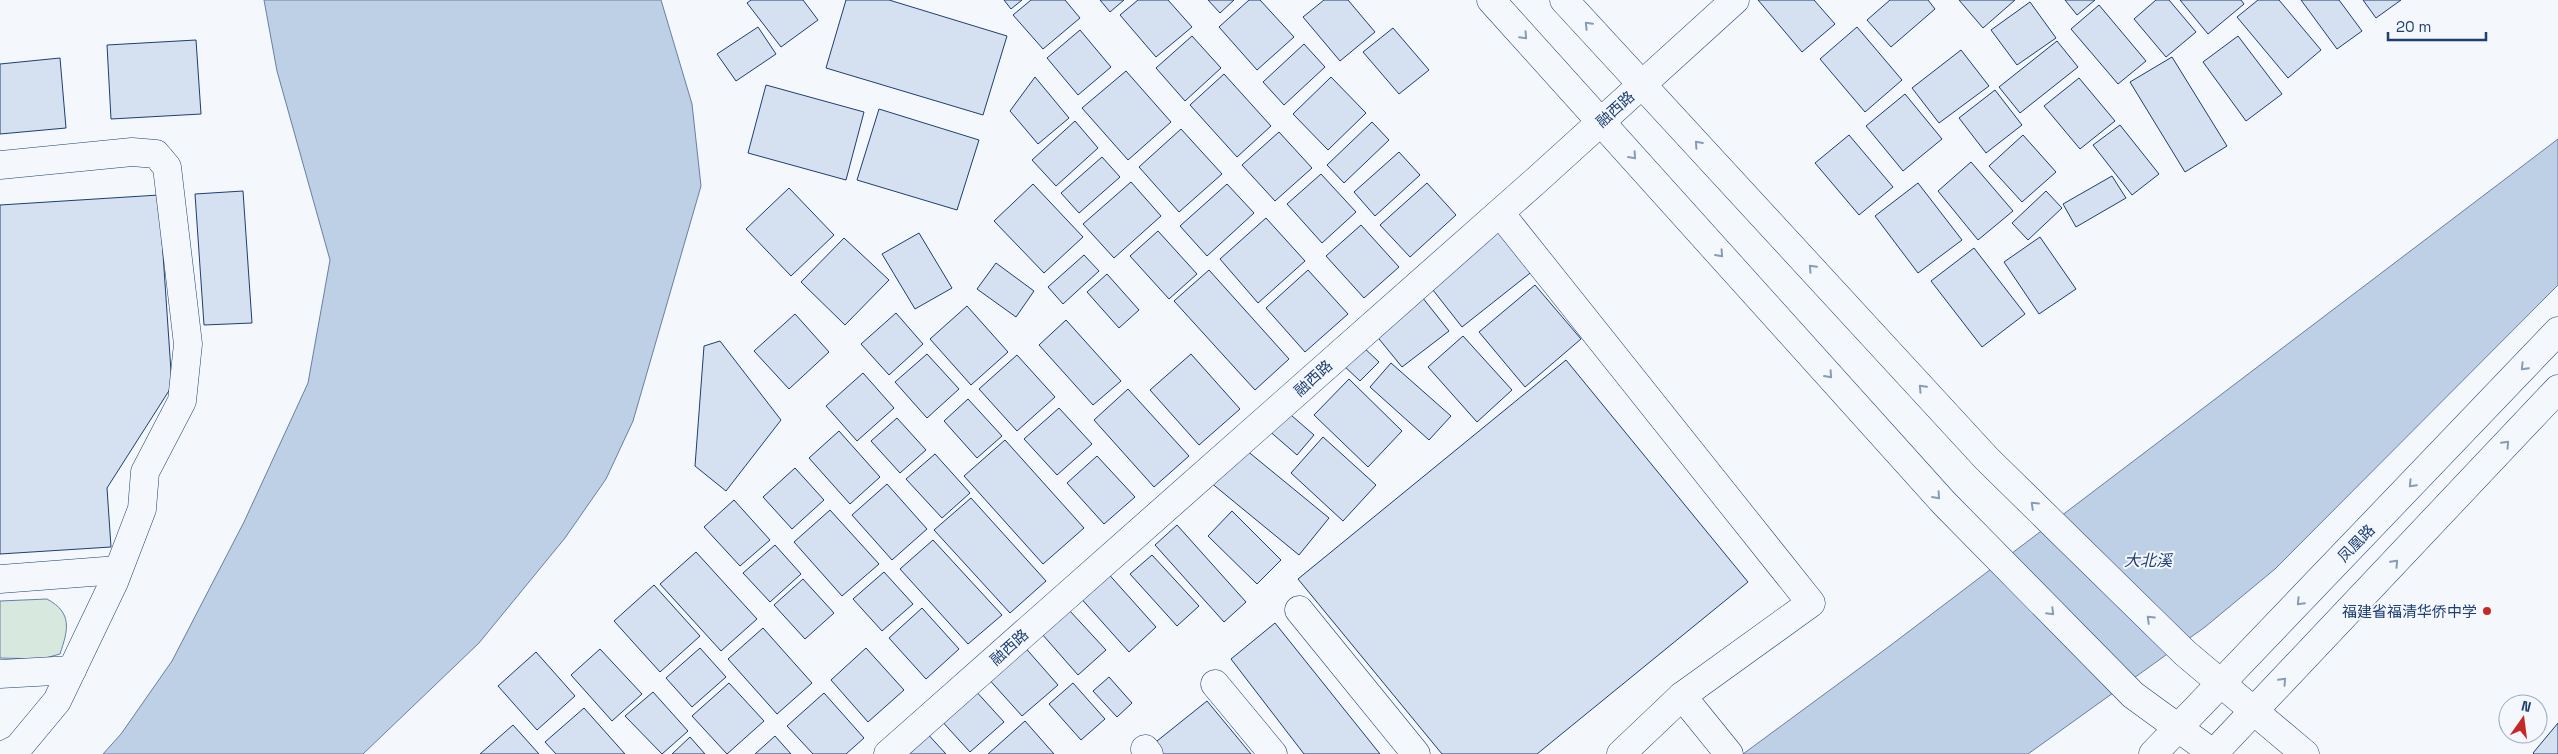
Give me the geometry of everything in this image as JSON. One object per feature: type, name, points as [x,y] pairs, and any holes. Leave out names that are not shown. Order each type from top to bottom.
[{"type":"street","points":[[1491,0],[1944,503],[2133,696],[2179,727],[2213,754],[2558,389]]},
{"type":"street","points":[[1564,0],[1987,459],[2185,653],[2305,754]]},
{"type":"street","name":"融西路","points":[[888,754],[1500,213],[1735,0]]},
{"type":"street","points":[[0,166],[132,152],[156,154],[167,167],[188,344],[182,401],[145,472],[142,509],[118,570],[58,701],[18,748],[6,754]]},
{"type":"street","points":[[1500,213],[1812,603],[1688,703],[1621,754]]},
{"type":"street","name":"凤凰路","points":[[2153,754],[2558,331]]},
{"type":"street","points":[[0,579],[118,570]]},
{"type":"street","points":[[1299,610],[1416,754]]},
{"type":"street","points":[[0,674],[72,670]]},
{"type":"street","points":[[1214,684],[1273,754]]},
{"type":"street","points":[[1688,703],[1729,754]]},
{"type":"shaded area","points":[[47,599],[55,604],[65,616],[66,630],[60,654],[42,659],[0,658],[0,601]]},
{"type":"water","points":[[264,0],[661,0],[692,104],[701,186],[633,421],[606,479],[565,538],[479,643],[363,754],[103,754],[121,734],[172,661],[244,522],[308,383],[330,260],[277,71]]},
{"type":"water","name":"大北溪","points":[[2558,139],[2558,285],[2275,569],[2205,627],[2028,754],[1743,754],[1887,648]]},
{"type":"building","points":[[751,0],[803,0],[818,20],[781,47],[747,3]]},
{"type":"building","points":[[846,0],[889,0],[1007,36],[983,115],[826,68]]},
{"type":"building","points":[[1004,0],[1022,0],[1011,9]]},
{"type":"building","points":[[1031,0],[1065,0],[1080,18],[1043,49],[1013,15]]},
{"type":"building","points":[[1100,0],[1124,0],[1110,12]]},
{"type":"building","points":[[1138,0],[1168,0],[1192,27],[1156,57],[1120,15]]},
{"type":"building","points":[[1208,0],[1234,0],[1220,13]]},
{"type":"building","points":[[1249,0],[1260,0],[1294,37],[1257,70],[1219,27]]},
{"type":"building","points":[[1324,0],[1348,0],[1375,32],[1340,61],[1303,17]]},
{"type":"building","points":[[1758,0],[1814,0],[1835,24],[1802,52]]},
{"type":"building","points":[[1890,0],[1928,0],[1935,9],[1891,47],[1867,20]]},
{"type":"building","points":[[1959,0],[2015,0],[1983,28]]},
{"type":"building","points":[[2065,0],[2095,0],[2077,15]]},
{"type":"building","points":[[2156,0],[2169,0],[2196,32],[2166,57],[2134,19]]},
{"type":"building","points":[[2180,0],[2241,0],[2244,4],[2208,34]]},
{"type":"building","points":[[2258,0],[2279,0],[2321,50],[2288,78],[2237,17]]},
{"type":"building","points":[[2301,0],[2339,0],[2362,31],[2337,49]]},
{"type":"building","points":[[2363,0],[2401,0],[2376,18]]},
{"type":"building","points":[[2030,2],[2056,38],[2017,65],[1991,30]]},
{"type":"building","points":[[2099,5],[2146,61],[2118,84],[2071,29]]},
{"type":"building","points":[[758,27],[776,54],[736,81],[717,54]]},
{"type":"building","points":[[1857,27],[1902,80],[1865,112],[1820,59]]},
{"type":"building","points":[[1393,28],[1429,70],[1399,94],[1363,52]]},
{"type":"building","points":[[1080,30],[1111,67],[1078,95],[1047,58]]},
{"type":"building","points":[[1192,36],[1221,68],[1185,101],[1156,68]]},
{"type":"building","points":[[2238,36],[2282,94],[2246,121],[2203,62]]},
{"type":"building","points":[[196,40],[201,114],[111,119],[107,45]]},
{"type":"building","points":[[2057,41],[2078,67],[2020,113],[1999,87]]},
{"type":"building","points":[[1304,44],[1325,67],[1284,105],[1263,82]]},
{"type":"building","points":[[1961,50],[1989,86],[1939,123],[1912,88]]},
{"type":"building","points":[[2172,57],[2227,146],[2185,172],[2130,82]]},
{"type":"building","points":[[60,58],[66,128],[0,134],[0,64]]},
{"type":"building","points":[[1126,71],[1171,122],[1128,160],[1082,108]]},
{"type":"building","points":[[1224,74],[1271,126],[1237,157],[1190,105]]},
{"type":"building","points":[[1035,77],[1069,118],[1038,144],[1010,111]]},
{"type":"building","points":[[1331,77],[1366,113],[1328,150],[1293,114]]},
{"type":"building","points":[[2079,78],[2115,121],[2080,149],[2044,106]]},
{"type":"building","points":[[766,85],[864,112],[846,180],[748,153]]},
{"type":"building","points":[[1995,90],[2022,125],[1986,153],[1959,118]]},
{"type":"building","points":[[1905,94],[1942,139],[1903,171],[1866,126]]},
{"type":"building","points":[[879,109],[979,140],[957,210],[857,180]]},
{"type":"building","points":[[1075,121],[1098,148],[1056,186],[1032,160]]},
{"type":"building","points":[[1372,122],[1389,140],[1344,183],[1327,165]]},
{"type":"building","points":[[2120,125],[2159,174],[2132,195],[2093,145]]},
{"type":"building","points":[[1181,129],[1222,174],[1179,212],[1139,167]]},
{"type":"building","points":[[1279,132],[1312,168],[1275,201],[1242,165]]},
{"type":"building","points":[[1849,135],[1893,187],[1859,215],[1815,163]]},
{"type":"building","points":[[2023,135],[2056,172],[2022,202],[1989,166]]},
{"type":"building","points":[[1399,152],[1420,175],[1375,216],[1354,192]]},
{"type":"building","points":[[1102,157],[1120,177],[1079,213],[1061,193]]},
{"type":"building","points":[[1971,162],[2013,211],[1978,240],[1938,191]]},
{"type":"building","points":[[1321,174],[1356,212],[1322,243],[1287,204]]},
{"type":"building","points":[[2112,176],[2126,198],[2076,227],[2063,204]]},
{"type":"building","points":[[1131,182],[1161,216],[1114,258],[1083,224]]},
{"type":"building","points":[[1427,183],[1456,215],[1410,257],[1380,225]]},
{"type":"building","points":[[1918,183],[1962,240],[1918,273],[1875,216]]},
{"type":"building","points":[[1033,184],[1083,237],[1044,273],[994,221]]},
{"type":"building","points":[[1227,184],[1254,213],[1207,256],[1180,226]]},
{"type":"building","points":[[789,188],[834,235],[791,276],[746,229]]},
{"type":"building","points":[[243,191],[252,323],[204,325],[195,194]]},
{"type":"building","points":[[2046,191],[2062,208],[2028,240],[2012,223]]},
{"type":"building","points":[[159,195],[172,386],[107,488],[111,547],[0,554],[0,205]]},
{"type":"building","points":[[1266,218],[1305,261],[1258,303],[1220,259]]},
{"type":"building","points":[[1361,225],[1399,267],[1364,298],[1326,256]]},
{"type":"building","points":[[1501,228],[1534,270],[1462,327],[1429,285]]},
{"type":"building","points":[[1158,231],[1197,274],[1169,299],[1130,256]]},
{"type":"building","points":[[919,233],[952,288],[915,309],[882,254]]},
{"type":"building","points":[[2040,237],[2076,289],[2039,314],[2004,262]]},
{"type":"building","points":[[844,238],[889,280],[845,325],[801,282]]},
{"type":"building","points":[[1974,248],[2025,314],[1982,347],[1931,281]]},
{"type":"building","points":[[1084,255],[1099,271],[1063,304],[1048,287]]},
{"type":"building","points":[[996,263],[1034,291],[1016,317],[977,289]]},
{"type":"building","points":[[1209,270],[1289,359],[1255,390],[1174,301]]},
{"type":"building","points":[[1308,270],[1348,314],[1305,352],[1266,308]]},
{"type":"building","points":[[1107,274],[1139,310],[1119,328],[1087,292]]},
{"type":"building","points":[[1535,285],[1581,339],[1525,387],[1479,332]]},
{"type":"building","points":[[1422,297],[1449,331],[1402,367],[1375,334]]},
{"type":"building","points":[[967,306],[1008,352],[971,385],[930,339]]},
{"type":"building","points":[[896,313],[923,344],[889,375],[861,344]]},
{"type":"building","points":[[795,314],[829,352],[789,389],[754,351]]},
{"type":"building","points":[[1066,320],[1121,381],[1093,405],[1039,345]]},
{"type":"building","points":[[1463,336],[1512,390],[1477,422],[1428,367]]},
{"type":"building","points":[[720,341],[781,420],[726,491],[695,466],[704,346]]},
{"type":"building","points":[[1361,345],[1379,362],[1360,381],[1342,364]]},
{"type":"building","points":[[927,354],[959,389],[927,418],[895,382]]},
{"type":"building","points":[[1191,354],[1240,409],[1199,445],[1150,390]]},
{"type":"building","points":[[1017,355],[1055,397],[1017,431],[979,389]]},
{"type":"building","points":[[1566,360],[1748,582],[1537,754],[1442,754],[1298,579]]},
{"type":"building","points":[[1391,363],[1451,416],[1429,440],[1370,387]]},
{"type":"building","points":[[863,373],[894,408],[857,441],[826,406]]},
{"type":"building","points":[[1349,379],[1402,431],[1368,467],[1314,415]]},
{"type":"building","points":[[1128,389],[1189,456],[1154,487],[1094,420]]},
{"type":"building","points":[[968,399],[1002,436],[977,458],[944,421]]},
{"type":"building","points":[[1059,408],[1092,444],[1057,475],[1024,439]]},
{"type":"building","points":[[1284,409],[1314,435],[1297,455],[1267,429]]},
{"type":"building","points":[[897,418],[926,450],[900,473],[871,441]]},
{"type":"building","points":[[839,431],[880,477],[850,504],[809,458]]},
{"type":"building","points":[[1323,437],[1376,485],[1343,521],[1291,473]]},
{"type":"building","points":[[1005,440],[1084,528],[1043,564],[964,476]]},
{"type":"building","points":[[1240,445],[1329,518],[1299,555],[1210,482]]},
{"type":"building","points":[[935,454],[970,493],[942,518],[906,479]]},
{"type":"building","points":[[1097,456],[1135,497],[1104,524],[1067,483]]},
{"type":"building","points":[[795,468],[824,500],[792,529],[763,497]]},
{"type":"building","points":[[887,484],[927,529],[892,560],[852,515]]},
{"type":"building","points":[[971,498],[1046,581],[1010,613],[934,530]]},
{"type":"building","points":[[734,500],[770,540],[740,566],[704,527]]},
{"type":"building","points":[[830,510],[879,564],[842,596],[794,542]]},
{"type":"building","points":[[1232,511],[1281,560],[1257,584],[1208,536]]},
{"type":"building","points":[[1177,525],[1246,602],[1224,622],[1155,545]]},
{"type":"building","points":[[933,540],[1002,615],[968,644],[900,569]]},
{"type":"building","points":[[775,545],[801,574],[770,602],[743,573]]},
{"type":"building","points":[[696,552],[757,619],[721,651],[660,584]]},
{"type":"building","points":[[1152,555],[1199,606],[1177,626],[1130,574]]},
{"type":"building","points":[[1105,570],[1156,627],[1129,652],[1078,595]]},
{"type":"building","points":[[884,572],[913,604],[882,631],[853,599]]},
{"type":"building","points":[[803,579],[834,613],[805,639],[774,605]]},
{"type":"building","points":[[654,585],[700,636],[660,672],[614,621]]},
{"type":"building","points":[[922,608],[959,649],[926,679],[889,638]]},
{"type":"building","points":[[1069,610],[1106,650],[1078,675],[1042,634]]},
{"type":"building","points":[[1275,623],[1380,754],[1304,754],[1231,659]]},
{"type":"building","points":[[763,628],[812,683],[777,714],[728,659]]},
{"type":"building","points":[[1022,644],[1058,685],[1022,716],[986,676]]},
{"type":"building","points":[[700,648],[726,677],[692,707],[666,678]]},
{"type":"building","points":[[866,648],[904,690],[868,722],[831,680]]},
{"type":"building","points":[[600,649],[642,694],[612,721],[571,675]]},
{"type":"building","points":[[536,652],[575,696],[537,730],[498,686]]},
{"type":"building","points":[[1109,677],[1132,703],[1117,717],[1093,691]]},
{"type":"building","points":[[729,683],[764,721],[727,754],[692,716]]},
{"type":"building","points":[[1073,683],[1105,719],[1081,740],[1049,704]]},
{"type":"building","points":[[973,688],[1004,722],[970,752],[939,718]]},
{"type":"building","points":[[653,692],[688,731],[662,754],[625,716]]},
{"type":"building","points":[[824,693],[864,738],[846,754],[813,754],[787,726]]},
{"type":"building","points":[[1207,701],[1251,754],[1160,754],[1152,745]]},
{"type":"building","points":[[584,708],[625,754],[556,754],[545,742]]},
{"type":"building","points":[[1025,721],[1054,754],[988,754]]},
{"type":"building","points":[[2558,723],[2558,754],[2534,754],[2540,744],[2548,744],[2548,735]]},
{"type":"building","points":[[513,725],[539,754],[480,754]]},
{"type":"building","points":[[924,730],[946,754],[897,754]]},
{"type":"building","points":[[775,736],[791,754],[755,754]]},
{"type":"building","points":[[690,737],[705,754],[672,754]]},
{"type":"place","name":"福建省福清华侨中学","points":[[2487,611]]}]
